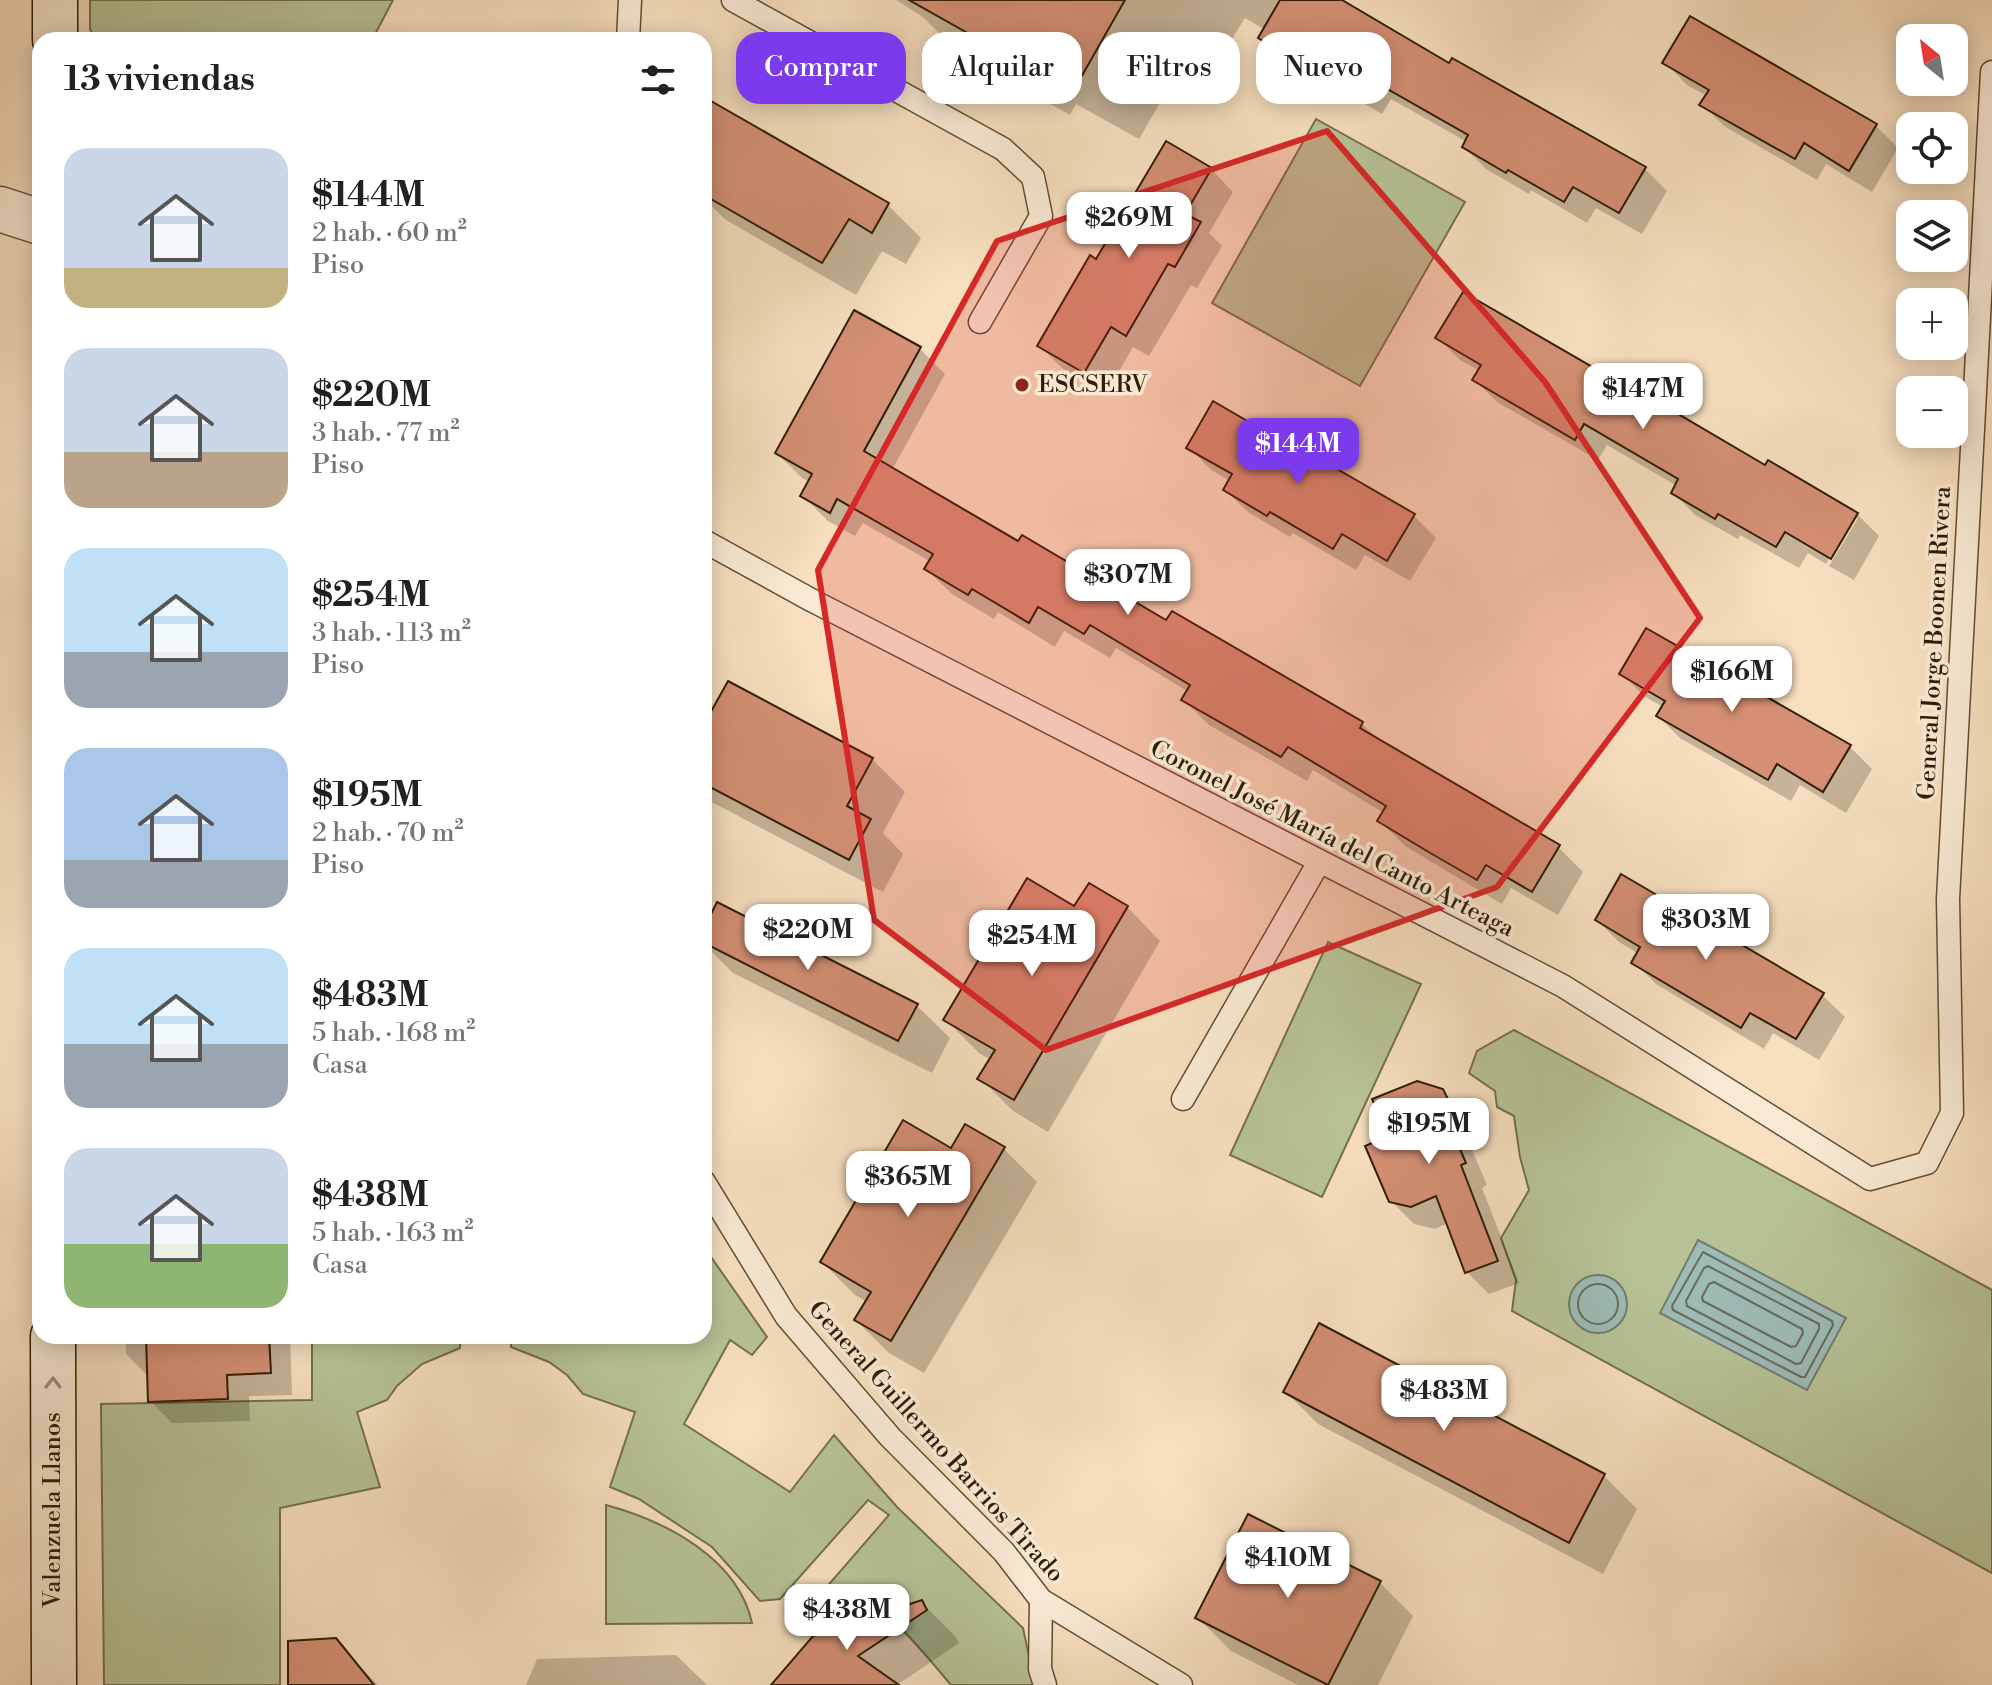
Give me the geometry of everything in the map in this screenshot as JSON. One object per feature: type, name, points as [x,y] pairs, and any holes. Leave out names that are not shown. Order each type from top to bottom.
[{"type":"main road","points":[[55,0],[55,32]]},
{"type":"main road","points":[[0,209],[32,219]]},
{"type":"main road","name":"Valenzuela Llanos","points":[[53,1344],[54,1685]]},
{"type":"lane","points":[[628,32],[630,0]]},
{"type":"lane","points":[[733,0],[1003,149],[1033,177],[1041,216],[980,322]]},
{"type":"lane","name":"General Jorge Boonen Rivera","points":[[1927,1163],[1952,1113],[1948,899],[1992,72]]},
{"type":"lane","name":"Coronel José María del Canto Arteaga","points":[[712,545],[813,601],[1563,986],[1870,1179],[1927,1163]]},
{"type":"lane","points":[[1183,1099],[1319,862]]},
{"type":"lane","name":"General Guillermo Barrios Tirado","points":[[712,1195],[786,1316],[890,1437],[1004,1552],[1041,1600],[1181,1685]]},
{"type":"lane","points":[[1041,1600],[1040,1669],[1045,1685]]},
{"type":"highlighted area","points":[[1327,131],[1545,382],[1700,618],[1497,887],[1046,1050],[874,920],[818,570],[997,241]]},
{"type":"green space","points":[[90,0],[393,0],[376,32],[91,32]]},
{"type":"green space","points":[[1316,119],[1465,202],[1360,386],[1212,303]]},
{"type":"green space","points":[[1328,942],[1421,984],[1322,1197],[1230,1155]]},
{"type":"green space","points":[[1514,1030],[1992,1290],[1992,1573],[1512,1311],[1516,1280],[1501,1238],[1529,1190],[1514,1116],[1497,1107],[1495,1091],[1469,1073],[1477,1051]]},
{"type":"green space","points":[[712,1258],[767,1337],[752,1355],[730,1340],[684,1424],[790,1492],[834,1435],[897,1507],[1023,1628],[1035,1685],[951,1685],[893,1620],[867,1601],[856,1598],[847,1600],[822,1613],[811,1605],[889,1515],[868,1500],[780,1599],[760,1601],[712,1547],[639,1499],[610,1487],[635,1412],[583,1394],[567,1375],[549,1362],[511,1347],[511,1344],[712,1344]]},
{"type":"green space","points":[[312,1344],[460,1344],[460,1348],[422,1364],[397,1386],[387,1400],[357,1412],[380,1487],[280,1508],[280,1685],[104,1685],[101,1404],[312,1400]]},
{"type":"green space","points":[[606,1505],[674,1532],[715,1561],[732,1579],[752,1623],[606,1624]]},
{"type":"water","points":[[1698,1240],[1846,1318],[1807,1390],[1660,1313]]},
{"type":"water","points":[[1598,1275],[1618,1284],[1627,1304],[1618,1324],[1598,1333],[1578,1324],[1569,1304],[1578,1284]]},
{"type":"building","points":[[909,0],[1125,0],[1107,32],[1098,32],[1098,48],[1082,76],[1082,32],[966,32]]},
{"type":"building","points":[[1280,0],[1342,0],[1449,63],[1452,58],[1646,167],[1619,213],[1573,187],[1564,202],[1462,147],[1468,135],[1391,91],[1391,32],[1261,32]]},
{"type":"building","points":[[1690,16],[1877,124],[1849,171],[1804,143],[1795,159],[1699,105],[1709,90],[1662,63]]},
{"type":"building","points":[[712,102],[889,203],[872,233],[849,219],[822,263],[712,200]]},
{"type":"building","points":[[1166,141],[1212,168],[1185,214],[1201,222],[1175,267],[1168,264],[1126,336],[1111,327],[1084,373],[1037,346],[1090,255],[1096,259]]},
{"type":"building","points":[[1463,292],[1765,465],[1768,460],[1858,513],[1831,559],[1785,532],[1776,547],[1718,514],[1715,519],[1671,493],[1678,479],[1584,424],[1575,440],[1472,380],[1481,365],[1435,338]]},
{"type":"building","points":[[854,310],[921,347],[864,451],[1018,541],[1022,535],[1166,620],[1172,611],[1363,722],[1360,728],[1560,845],[1532,892],[1486,865],[1477,880],[1377,821],[1386,806],[1288,747],[1281,757],[1181,700],[1190,685],[1090,625],[1084,634],[1038,607],[1029,623],[972,589],[968,595],[924,569],[933,554],[837,499],[830,513],[800,496],[812,474],[775,453]]},
{"type":"building","points":[[1213,401],[1415,514],[1387,561],[1342,534],[1333,549],[1270,512],[1267,516],[1223,490],[1232,474],[1186,448]]},
{"type":"building","points":[[1646,628],[1851,745],[1823,792],[1777,764],[1768,780],[1656,716],[1665,701],[1619,674]]},
{"type":"building","points":[[728,681],[873,758],[847,806],[871,819],[849,860],[712,788],[712,710]]},
{"type":"building","points":[[1621,874],[1824,993],[1796,1039],[1750,1013],[1741,1028],[1631,963],[1640,947],[1595,920]]},
{"type":"building","points":[[1027,878],[1074,906],[1089,883],[1128,906],[1014,1100],[977,1079],[995,1050],[943,1020]]},
{"type":"building","points":[[717,902],[918,1004],[898,1041],[712,947],[712,912]]},
{"type":"building","points":[[1417,1081],[1443,1089],[1456,1116],[1448,1121],[1466,1163],[1461,1165],[1498,1261],[1465,1273],[1436,1196],[1411,1207],[1389,1202],[1365,1146],[1388,1136],[1372,1099]]},
{"type":"building","points":[[903,1120],[951,1148],[965,1124],[1005,1147],[891,1341],[854,1320],[871,1292],[820,1262]]},
{"type":"building","points":[[1319,1323],[1605,1474],[1569,1543],[1283,1392]]},
{"type":"building","points":[[146,1344],[269,1344],[271,1373],[227,1375],[228,1399],[148,1402]]},
{"type":"building","points":[[1248,1514],[1381,1581],[1328,1685],[1195,1618]]},
{"type":"building","points":[[922,1600],[927,1610],[858,1656],[899,1685],[771,1685],[813,1636]]},
{"type":"building","points":[[336,1638],[374,1685],[288,1685],[288,1641]]},
{"type":"place","name":"ESCSERV","points":[[1022,385]]}]
